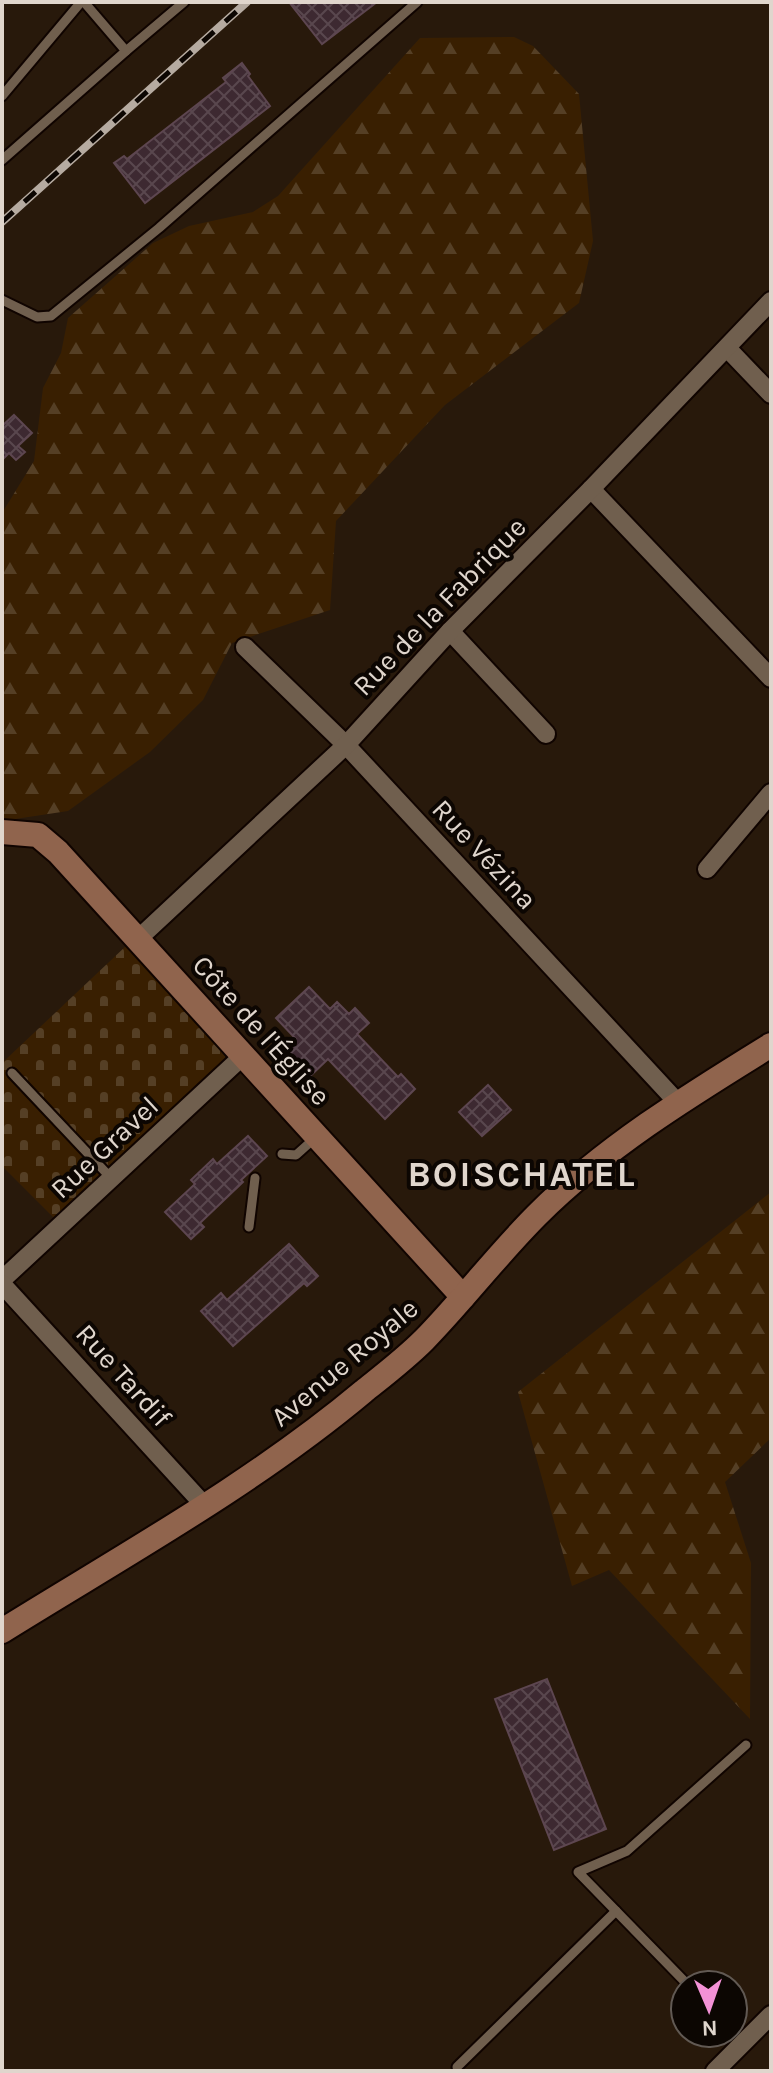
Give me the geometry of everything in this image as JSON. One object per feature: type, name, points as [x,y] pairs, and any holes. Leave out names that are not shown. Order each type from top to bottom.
[{"type":"main road","name":"Côte de l'Église","points":[[2,832],[38,835],[58,852],[463,1297]]},
{"type":"main road","name":"Avenue Royale","points":[[2,1631],[204,1505],[275,1458],[361,1394],[423,1341],[538,1214],[579,1177],[679,1104],[771,1045]]},
{"type":"street","name":"Rue de la Fabrique","points":[[138,939],[346,745],[450,631],[771,301]]},
{"type":"street","points":[[727,348],[771,394]]},
{"type":"street","points":[[591,489],[771,678]]},
{"type":"street","points":[[450,631],[546,734]]},
{"type":"street","name":"Rue Vézina","points":[[245,647],[346,745],[679,1104]]},
{"type":"street","points":[[707,869],[771,793]]},
{"type":"street","name":"Rue Gravel","points":[[2,1282],[244,1055]]},
{"type":"street","name":"Rue Tardif","points":[[2,1282],[204,1505]]},
{"type":"street","points":[[749,2030],[771,2015]]},
{"type":"street","points":[[715,2071],[731,2049]]},
{"type":"lane","points":[[2,96],[82,2],[126,51]]},
{"type":"lane","points":[[2,160],[184,2]]},
{"type":"lane","points":[[2,300],[37,317],[51,316],[170,218],[417,2]]},
{"type":"lane","points":[[12,1073],[111,1178]]},
{"type":"lane","points":[[282,1154],[296,1155],[318,1136]]},
{"type":"lane","points":[[249,1227],[255,1178]]},
{"type":"lane","points":[[672,1969],[578,1872],[627,1851],[746,1745]]},
{"type":"lane","points":[[457,2067],[616,1911]]},
{"type":"green space","points":[[514,37],[533,46],[579,94],[593,241],[579,303],[445,405],[336,521],[330,610],[232,643],[203,700],[150,752],[68,811],[2,821],[2,513],[34,461],[43,388],[61,353],[68,318],[153,243],[189,226],[253,212],[278,196],[420,38]]},
{"type":"green space","points":[[126,946],[225,1056],[225,1069],[54,1218],[2,1166],[2,1063]]},
{"type":"green space","points":[[771,1192],[771,1438],[725,1482],[751,1563],[750,1719],[609,1570],[572,1586],[518,1392]]},
{"type":"building","points":[[289,2],[377,2],[322,44]]},
{"type":"building","points":[[242,63],[270,106],[145,203],[114,163],[124,156],[127,159],[226,82],[223,78]]},
{"type":"building","points":[[14,415],[32,433],[18,446],[25,452],[16,460],[9,453],[2,460],[2,426]]},
{"type":"building","points":[[309,987],[330,1009],[337,1002],[349,1014],[355,1008],[369,1023],[357,1034],[398,1077],[401,1074],[415,1089],[385,1119],[328,1059],[306,1080],[294,1067],[299,1062],[286,1048],[296,1039],[276,1018]]},
{"type":"building","points":[[488,1085],[511,1110],[482,1136],[459,1112]]},
{"type":"building","points":[[248,1136],[267,1156],[200,1223],[204,1227],[191,1239],[165,1212],[195,1184],[191,1180],[213,1159],[217,1164]]},
{"type":"building","points":[[289,1244],[318,1276],[307,1286],[304,1283],[233,1346],[201,1311],[221,1293],[227,1300]]},
{"type":"building","points":[[547,1679],[606,1829],[554,1850],[495,1699]]},
{"type":"railway","points":[[2,222],[247,2]]},
{"type":"district","name":"BOISCHATEL","points":[[522,1173]]}]
